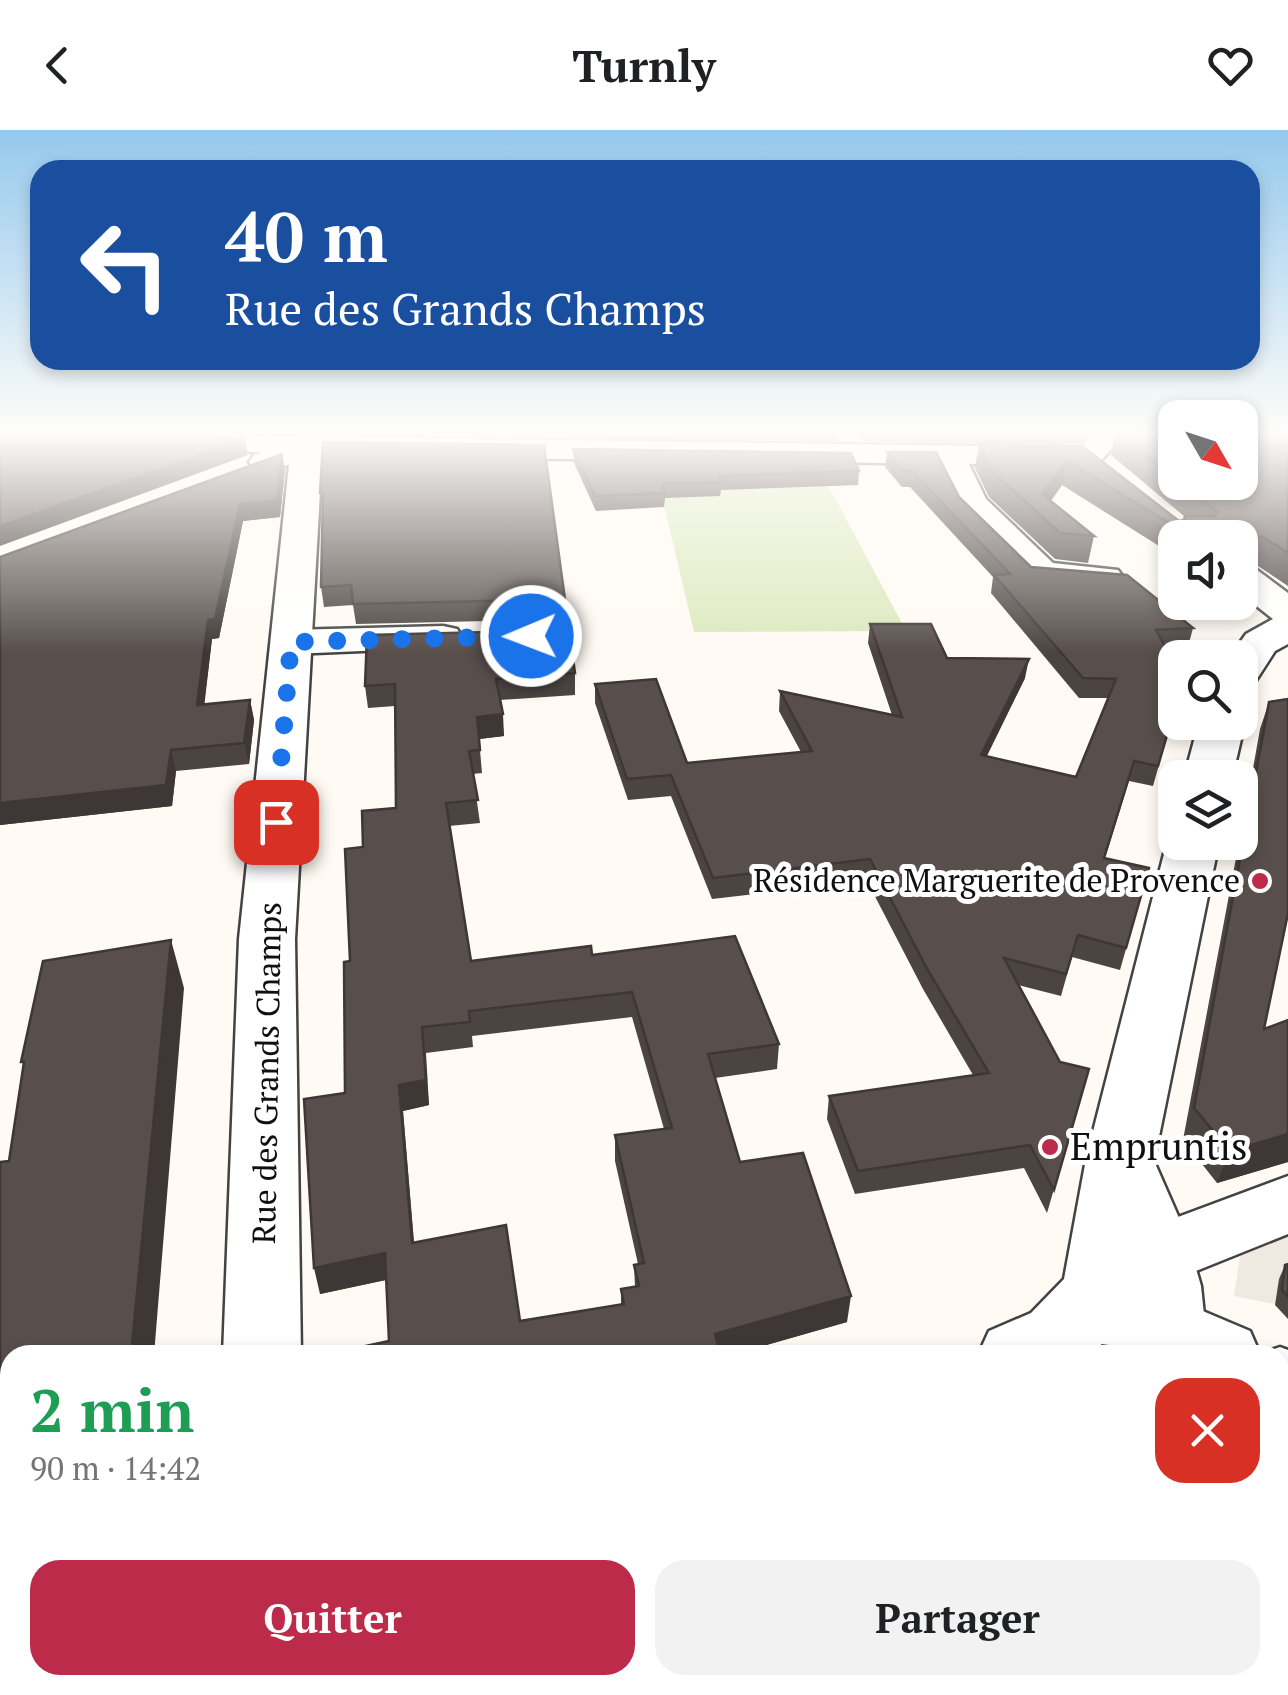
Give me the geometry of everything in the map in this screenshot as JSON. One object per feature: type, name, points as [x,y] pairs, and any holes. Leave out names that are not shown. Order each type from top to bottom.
[{"type":"street","name":"Rue des Grands Champs","points":[[262,1345],[267,939],[303,507]]},
{"type":"street","points":[[974,507],[1043,574],[1118,579]]},
{"type":"street","points":[[1258,589],[1288,612]]},
{"type":"street","points":[[1258,646],[1288,627]]},
{"type":"street","points":[[291,642],[480,637]]},
{"type":"street","points":[[1258,667],[1288,653]]},
{"type":"street","points":[[1088,1311],[1189,860]]},
{"type":"street","points":[[1088,1311],[1288,1204]]},
{"type":"street","points":[[1088,1311],[1122,1312],[1182,1345]]},
{"type":"green space","points":[[664,507],[840,507],[906,631],[694,632]]},
{"type":"shaded area","points":[[1288,1228],[1288,1275],[1275,1304],[1234,1296],[1240,1256],[1282,1238]]},
{"type":"building","points":[[0,507],[53,507],[0,526]]},
{"type":"building","points":[[137,507],[239,507],[215,619],[208,620],[197,705],[250,700],[244,743],[171,750],[166,785],[0,803],[0,557]]},
{"type":"building","points":[[323,507],[552,507],[575,673],[496,679],[503,714],[477,717],[480,750],[469,751],[478,800],[446,803],[471,961],[591,946],[592,955],[735,936],[779,1044],[708,1054],[740,1162],[803,1153],[851,1296],[715,1334],[718,1345],[370,1345],[389,1341],[385,1253],[314,1268],[304,1099],[345,1093],[344,962],[350,961],[345,849],[363,847],[362,811],[396,808],[395,684],[365,686],[367,635],[531,631],[547,626],[553,613],[545,603],[530,600],[353,604],[351,585],[321,587]],"holes":[[[632,992],[672,1128],[615,1135],[644,1263],[634,1265],[639,1286],[621,1289],[624,1304],[520,1321],[506,1225],[412,1243],[399,1085],[426,1080],[422,1027],[470,1022],[469,1011]]]},
{"type":"building","points":[[946,507],[969,507],[1031,567],[1127,575],[1158,600],[1158,620],[1183,620],[1193,628],[1156,630],[1161,640],[1158,640],[1158,740],[1166,740],[1158,766],[1134,761],[1104,858],[1149,868],[1126,948],[1078,935],[1066,974],[1004,958],[1060,1062],[1089,1069],[1054,1190],[1030,1145],[858,1171],[829,1096],[989,1073],[926,967],[870,859],[713,878],[671,775],[627,779],[595,684],[656,679],[687,763],[812,751],[780,691],[902,717],[870,624],[931,624],[947,658],[1029,659],[981,755],[1076,777],[1116,679],[1083,678],[994,575],[1010,574]]},
{"type":"building","points":[[1031,507],[1058,507],[1094,536],[1060,533]]},
{"type":"building","points":[[1143,507],[1161,507],[1178,520],[1164,520]]},
{"type":"building","points":[[1212,507],[1288,507],[1288,553],[1258,536],[1258,520],[1184,520],[1185,516],[1214,516],[1218,512]]},
{"type":"building","points":[[1288,699],[1288,913],[1264,1029],[1288,1020],[1288,1134],[1230,1151],[1194,1108],[1240,860],[1258,860],[1258,762],[1269,702]]},
{"type":"building","points":[[171,940],[132,1345],[0,1345],[0,1162],[9,1161],[21,1062],[43,961]]},
{"type":"building","points":[[1288,1264],[1288,1297],[1282,1290]]},
{"type":"place","name":"Résidence Marguerite de Provence","points":[[1260,881]]},
{"type":"place","name":"Empruntis","points":[[1050,1147]]},
{"type":"route","points":[[276,822],[291,642],[531,636]]}]
